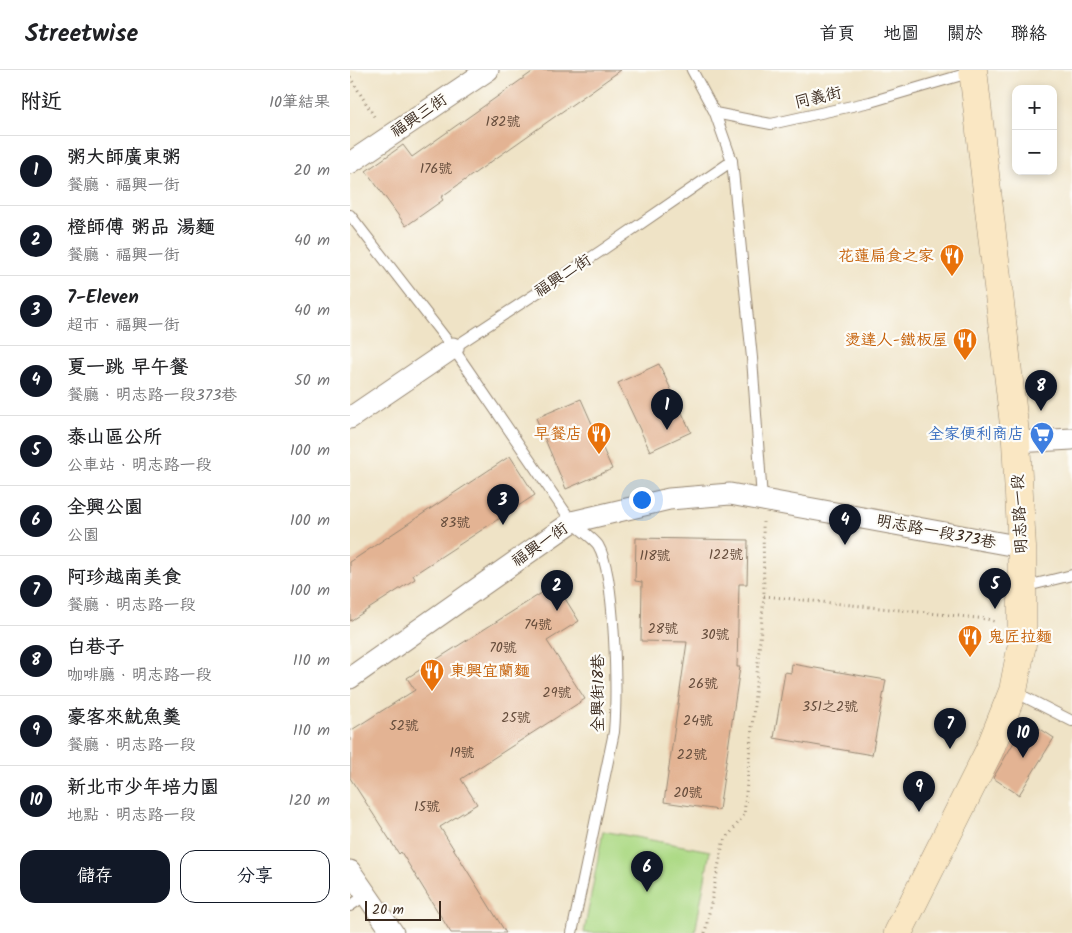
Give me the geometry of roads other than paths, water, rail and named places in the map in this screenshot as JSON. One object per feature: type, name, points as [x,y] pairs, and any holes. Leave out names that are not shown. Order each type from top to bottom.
[{"type":"main road","name":"明志路一段","points":[[898,933],[989,751],[1013,691],[1022,644],[1022,548],[1016,442],[973,71]]},
{"type":"street","name":"福興三街","points":[[350,163],[488,70]]},
{"type":"street","name":"福興二街","points":[[350,418],[453,348]]},
{"type":"street","points":[[1016,442],[1072,439]]},
{"type":"street","name":"福興一街","points":[[350,678],[572,522],[669,500],[730,494],[762,499]]},
{"type":"street","name":"明志路一段373巷","points":[[762,499],[1022,548]]},
{"type":"street","points":[[350,872],[358,900],[393,933]]},
{"type":"lane","points":[[692,70],[715,113],[732,161],[752,358],[762,499]]},
{"type":"lane","name":"同義街","points":[[715,113],[771,124],[870,102],[973,71]]},
{"type":"lane","name":"福興二街","points":[[453,348],[601,251],[732,161]]},
{"type":"lane","name":"全興街18巷","points":[[350,215],[453,348],[572,522],[597,545],[608,574],[616,704],[609,759],[572,933]]},
{"type":"lane","points":[[1022,587],[1072,576]]},
{"type":"lane","points":[[1013,691],[1072,721]]},
{"type":"place","name":"花蓮扁食之家","points":[[952,277]]},
{"type":"place","name":"燙達人-鐵板屋","points":[[965,361]]},
{"type":"place","name":"白巷子","points":[[1041,411]]},
{"type":"place","name":"粥大師廣東粥","points":[[667,430]]},
{"type":"place","name":"早餐店","points":[[599,455]]},
{"type":"place","name":"全家便利商店","points":[[1042,455]]},
{"type":"place","name":"7-Eleven","points":[[503,525]]},
{"type":"place","name":"夏一跳 早午餐","points":[[845,545]]},
{"type":"place","name":"泰山區公所","points":[[995,609]]},
{"type":"place","name":"橙師傅 粥品 湯麵","points":[[557,611]]},
{"type":"place","name":"鬼匠拉麵","points":[[970,658]]},
{"type":"place","name":"東興宜蘭麵","points":[[432,692]]},
{"type":"place","name":"阿珍越南美食","points":[[950,749]]},
{"type":"place","name":"新北市少年培力園","points":[[1023,758]]},
{"type":"place","name":"豪客來魷魚羹","points":[[919,812]]},
{"type":"place","name":"全興公園","points":[[647,892]]}]
